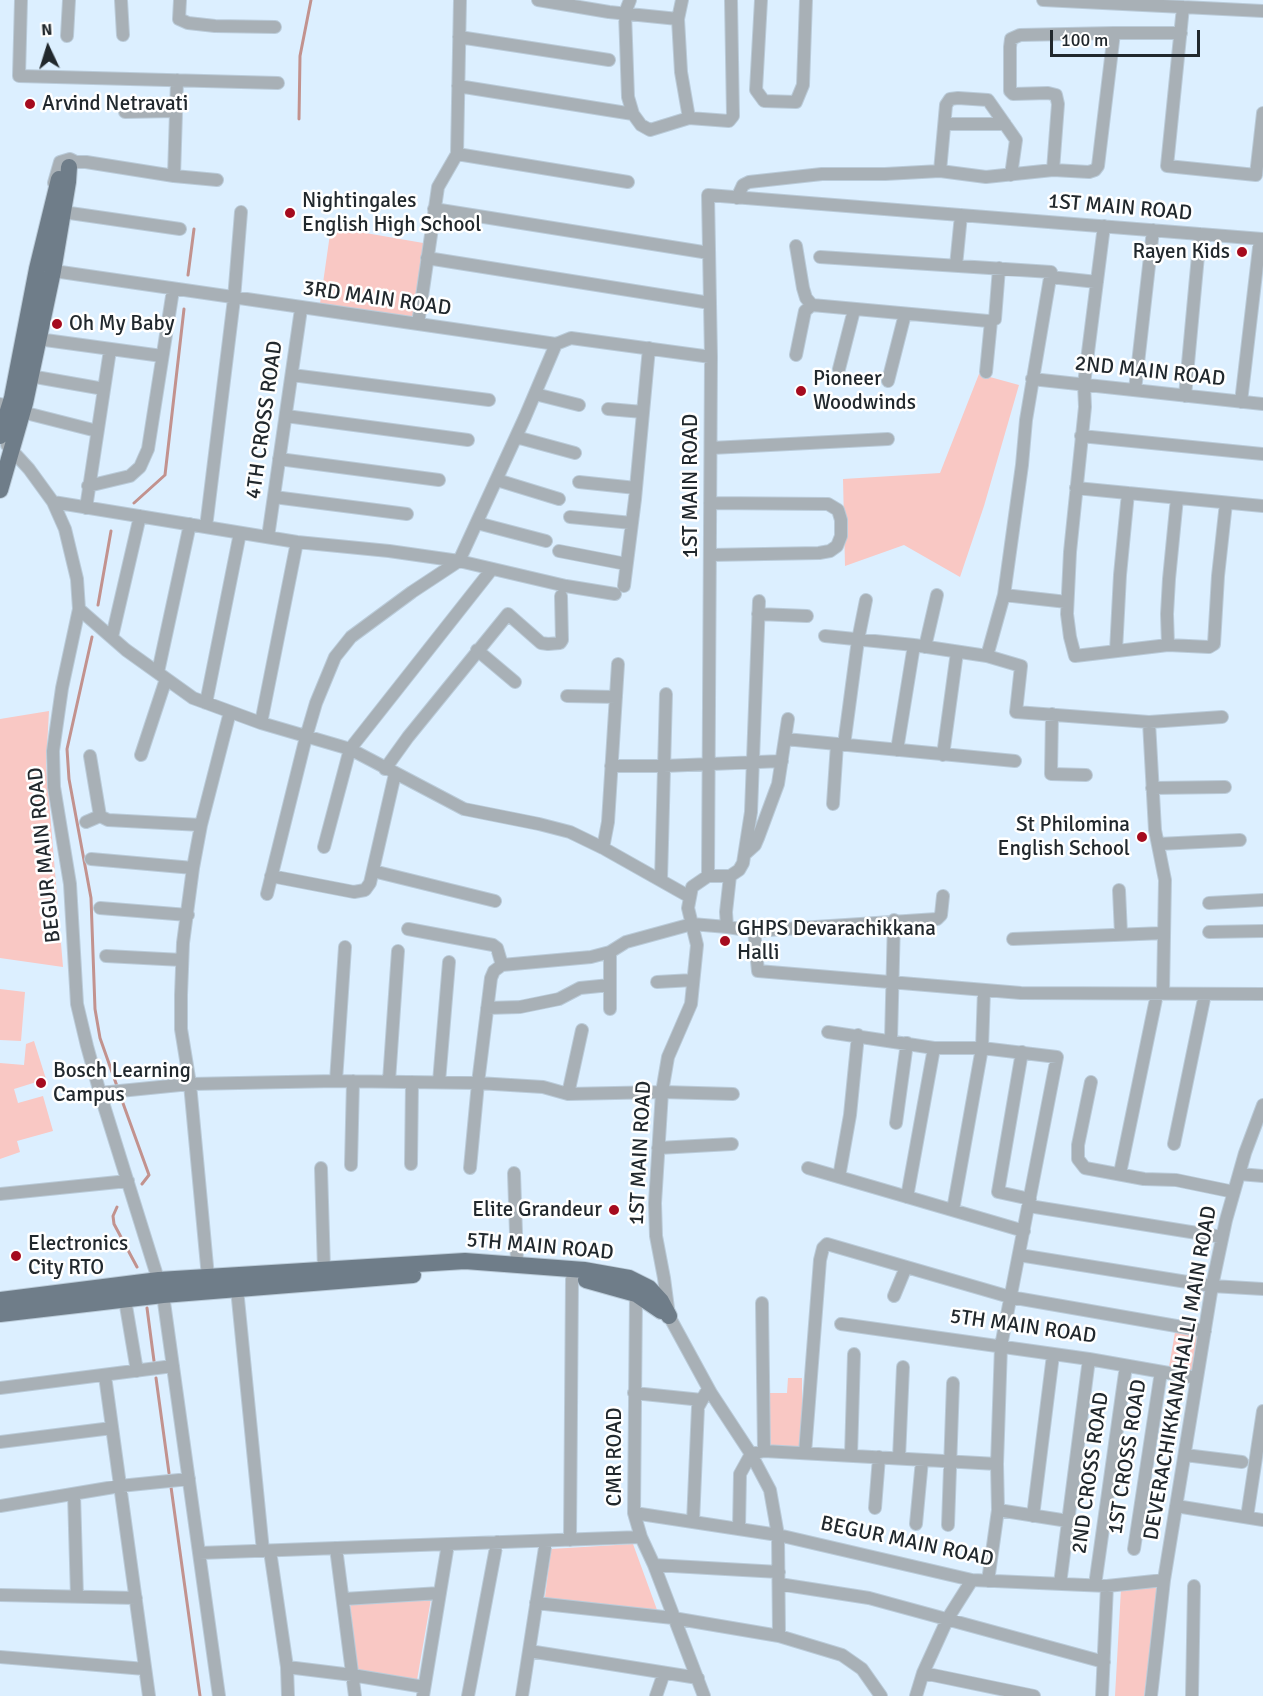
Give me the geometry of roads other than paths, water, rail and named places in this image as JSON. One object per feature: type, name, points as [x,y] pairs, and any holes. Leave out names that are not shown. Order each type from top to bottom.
[{"type":"main road","points":[[15,397],[38,339],[45,270],[63,212],[65,175]]},
{"type":"main road","points":[[0,490],[4,442],[65,175]]},
{"type":"main road","name":"5TH MAIN ROAD","points":[[0,1314],[125,1300],[161,1288],[208,1277],[465,1261],[584,1269],[629,1278],[649,1288],[661,1301],[669,1316]]},
{"type":"main road","name":"5TH MAIN ROAD","points":[[0,1300],[161,1288],[237,1289],[464,1271],[585,1280],[636,1294],[669,1316]]},
{"type":"street","points":[[21,0],[19,76],[278,83]]},
{"type":"street","points":[[67,36],[69,0]]},
{"type":"street","points":[[121,0],[123,35]]},
{"type":"street","points":[[180,0],[179,19],[188,23],[275,27]]},
{"type":"street","points":[[418,324],[438,187],[457,154],[460,0]]},
{"type":"street","points":[[538,0],[605,11],[678,19]]},
{"type":"street","points":[[630,0],[625,13],[628,97],[633,114],[641,125],[650,130],[689,118],[729,121],[733,116],[731,0]]},
{"type":"street","points":[[682,0],[678,19],[681,72],[689,118]]},
{"type":"street","points":[[761,0],[756,90],[764,101],[796,102],[803,85],[806,0]]},
{"type":"street","points":[[1043,0],[1263,11]]},
{"type":"street","points":[[1184,7],[1167,166],[1256,175],[1263,113]]},
{"type":"street","points":[[737,198],[743,185],[749,182],[831,173],[885,174],[940,171],[986,177],[1053,170],[1089,172],[1095,170],[1098,166],[1114,33]]},
{"type":"street","points":[[1053,170],[1058,104],[1056,95],[1048,93],[1013,94],[1010,91],[1011,39],[1020,35],[1181,33]]},
{"type":"street","points":[[459,37],[609,60]]},
{"type":"street","points":[[174,176],[177,80]]},
{"type":"street","points":[[458,86],[633,114]]},
{"type":"street","points":[[940,171],[946,105],[950,99],[958,98],[988,100],[1017,140],[1011,175]]},
{"type":"street","points":[[125,112],[176,111]]},
{"type":"street","points":[[945,124],[1005,124]]},
{"type":"street","points":[[457,154],[628,182]]},
{"type":"street","points":[[65,175],[86,162],[174,176],[217,180]]},
{"type":"street","name":"1ST MAIN ROAD","points":[[708,876],[711,357],[708,195],[1261,239]]},
{"type":"street","points":[[434,209],[709,253]]},
{"type":"street","points":[[63,212],[180,229]]},
{"type":"street","points":[[206,527],[234,299],[241,212]]},
{"type":"street","points":[[956,266],[961,215]]},
{"type":"street","points":[[1104,226],[1084,384],[1085,407],[1067,602],[1070,637],[1075,656],[1168,645],[1209,647],[1214,644],[1226,503]]},
{"type":"street","points":[[1135,390],[1153,230]]},
{"type":"street","points":[[1185,396],[1200,234]]},
{"type":"street","points":[[1241,402],[1261,239]]},
{"type":"street","points":[[796,246],[803,288],[812,306]]},
{"type":"street","points":[[427,258],[710,303]]},
{"type":"street","points":[[820,258],[1051,272],[1032,379],[1004,595],[987,656]]},
{"type":"street","points":[[986,372],[991,321],[996,316],[999,268]]},
{"type":"street","name":"3RD MAIN ROAD","points":[[45,270],[301,309],[556,344],[571,338],[711,357]]},
{"type":"street","points":[[1050,277],[1097,282]]},
{"type":"street","points":[[88,486],[130,476],[140,467],[148,448],[173,290]]},
{"type":"street","points":[[796,356],[805,311],[812,306],[991,321]]},
{"type":"street","name":"4TH CROSS ROAD","points":[[268,537],[301,309]]},
{"type":"street","points":[[839,369],[854,310]]},
{"type":"street","points":[[888,381],[905,314]]},
{"type":"street","points":[[38,339],[162,356]]},
{"type":"street","points":[[267,894],[306,737],[316,703],[335,657],[351,637],[412,591],[459,561],[556,344]]},
{"type":"street","points":[[53,502],[297,542],[459,561],[566,586],[620,590],[632,523],[649,348]]},
{"type":"street","points":[[86,508],[110,350]]},
{"type":"street","points":[[292,375],[489,400]]},
{"type":"street","name":"2ND MAIN ROAD","points":[[1032,379],[1263,404]]},
{"type":"street","points":[[15,397],[104,389]]},
{"type":"street","points":[[535,394],[579,405]]},
{"type":"street","points":[[15,397],[97,431]]},
{"type":"street","points":[[608,409],[643,412]]},
{"type":"street","points":[[286,416],[468,440]]},
{"type":"street","points":[[1081,436],[1263,454]]},
{"type":"street","points":[[516,437],[575,453]]},
{"type":"street","points":[[711,448],[888,439]]},
{"type":"street","name":"BEGUR MAIN ROAD","points":[[4,442],[53,502],[65,529],[72,554],[79,609],[53,751],[54,778],[70,884],[77,1004],[100,1093],[161,1288],[219,1696]]},
{"type":"street","points":[[279,459],[439,480]]},
{"type":"street","points":[[497,480],[559,499]]},
{"type":"street","points":[[579,482],[636,488]]},
{"type":"street","points":[[1076,488],[1263,506]]},
{"type":"street","points":[[1116,651],[1128,493]]},
{"type":"street","points":[[274,497],[407,514]]},
{"type":"street","points":[[1168,645],[1169,579],[1177,498]]},
{"type":"street","points":[[710,503],[828,504],[838,510],[841,520],[841,536],[837,546],[830,551],[710,555]]},
{"type":"street","points":[[112,637],[140,516]]},
{"type":"street","points":[[570,517],[632,523]]},
{"type":"street","points":[[477,523],[546,541]]},
{"type":"street","points":[[141,755],[162,675],[190,525]]},
{"type":"street","points":[[206,703],[240,532]]},
{"type":"street","points":[[261,723],[297,542]]},
{"type":"street","points":[[559,551],[626,564]]},
{"type":"street","points":[[324,847],[350,749],[492,569]]},
{"type":"street","points":[[897,750],[920,646],[937,595]]},
{"type":"street","points":[[1004,595],[1067,602]]},
{"type":"street","points":[[271,876],[354,892],[365,890],[370,883],[373,871],[390,772],[408,737],[508,614],[541,643],[560,643],[562,640],[561,596]]},
{"type":"street","points":[[833,804],[866,600]]},
{"type":"street","points":[[79,609],[112,637],[194,698],[261,723],[350,749],[464,809],[570,832],[690,897],[692,887],[708,876],[730,876],[739,870],[745,854],[751,812],[759,601]]},
{"type":"street","points":[[758,614],[807,616]]},
{"type":"street","points":[[825,636],[987,656],[1021,666],[1016,711],[1149,722],[1222,717]]},
{"type":"street","points":[[477,650],[515,682]]},
{"type":"street","points":[[943,754],[957,652]]},
{"type":"street","points":[[603,848],[608,822],[618,664]]},
{"type":"street","points":[[661,880],[666,694]]},
{"type":"street","points":[[567,696],[616,697]]},
{"type":"street","points":[[208,1277],[190,1084],[182,1029],[182,960],[193,868],[201,825],[231,712]]},
{"type":"street","points":[[1052,714],[1051,774],[1086,774]]},
{"type":"street","points":[[745,854],[758,838],[778,784],[788,719]]},
{"type":"street","points":[[1120,1173],[1160,994],[1164,933],[1165,880],[1158,844],[1152,788],[1149,722]]},
{"type":"street","points":[[785,740],[1015,761]]},
{"type":"street","points":[[90,756],[100,816]]},
{"type":"street","points":[[611,766],[782,761]]},
{"type":"street","points":[[1152,788],[1226,787]]},
{"type":"street","points":[[86,822],[100,816],[108,820],[201,825]]},
{"type":"street","points":[[1158,844],[1240,840]]},
{"type":"street","points":[[91,859],[193,868]]},
{"type":"street","points":[[373,871],[495,902]]},
{"type":"street","points":[[727,927],[726,912],[730,876]]},
{"type":"street","points":[[1119,890],[1121,934]]},
{"type":"street","points":[[470,1168],[491,978],[494,971],[502,965],[591,957],[610,952],[626,942],[692,924],[754,932],[894,920],[937,919],[941,915],[943,896]]},
{"type":"street","name":"1ST MAIN ROAD","points":[[669,1316],[656,1236],[658,1149],[662,1092],[668,1057],[690,1004],[693,981],[697,945],[688,908],[690,897]]},
{"type":"street","points":[[1209,903],[1263,900]]},
{"type":"street","points":[[100,908],[188,915]]},
{"type":"street","points":[[891,1040],[894,920]]},
{"type":"street","points":[[408,929],[493,945],[497,948],[502,965]]},
{"type":"street","points":[[1209,933],[1263,931]]},
{"type":"street","points":[[754,932],[758,971],[1021,993],[1263,994]]},
{"type":"street","points":[[1013,939],[1164,933]]},
{"type":"street","points":[[336,1081],[345,947]]},
{"type":"street","points":[[389,1081],[398,951]]},
{"type":"street","points":[[610,952],[610,1009]]},
{"type":"street","points":[[106,956],[182,960]]},
{"type":"street","points":[[439,1082],[449,962]]},
{"type":"street","points":[[657,982],[693,981]]},
{"type":"street","points":[[487,1008],[520,1007],[559,999],[580,988],[610,985]]},
{"type":"street","points":[[953,1210],[982,1048],[984,990]]},
{"type":"street","points":[[1174,1144],[1205,994]]},
{"type":"street","points":[[568,1094],[582,1030]]},
{"type":"street","points":[[828,1032],[934,1048],[982,1048],[1057,1057],[1001,1346],[997,1464],[998,1510],[988,1581]]},
{"type":"street","points":[[839,1178],[850,1115],[858,1035]]},
{"type":"street","points":[[896,1123],[907,1043]]},
{"type":"street","points":[[908,1197],[934,1048]]},
{"type":"street","points":[[1022,1052],[998,1192],[1030,1203],[1222,1237]]},
{"type":"street","points":[[351,1165],[353,1081]]},
{"type":"street","points":[[100,1093],[190,1084],[389,1081],[543,1087],[568,1094],[662,1092],[733,1094]]},
{"type":"street","points":[[411,1164],[412,1082]]},
{"type":"street","points":[[1090,1082],[1078,1145],[1078,1159],[1085,1168],[1144,1179],[1176,1180],[1234,1192]]},
{"type":"street","name":"DEVERACHIKKANAHALLI MAIN ROAD","points":[[1164,1580],[1222,1237],[1239,1174],[1262,1109]]},
{"type":"street","points":[[658,1149],[732,1144]]},
{"type":"street","points":[[321,1168],[324,1270]]},
{"type":"street","points":[[808,1168],[1024,1231]]},
{"type":"street","points":[[514,1173],[517,1263]]},
{"type":"street","points":[[1239,1174],[1263,1176]]},
{"type":"street","points":[[0,1194],[128,1181]]},
{"type":"street","points":[[805,1453],[820,1260],[823,1248],[827,1244],[1010,1298],[1205,1331]]},
{"type":"street","points":[[1019,1255],[1212,1286],[1263,1289]]},
{"type":"street","points":[[894,1296],[906,1267]]},
{"type":"street","name":"CMR ROAD","points":[[629,1278],[636,1294],[634,1513],[641,1537],[704,1696]]},
{"type":"street","points":[[570,1540],[572,1279]]},
{"type":"street","points":[[237,1289],[266,1551],[286,1667],[288,1696]]},
{"type":"street","points":[[125,1300],[136,1371]]},
{"type":"street","points":[[762,1303],[764,1451]]},
{"type":"street","points":[[669,1316],[705,1394],[751,1455],[770,1490],[778,1535],[779,1636]]},
{"type":"street","name":"5TH MAIN ROAD","points":[[841,1324],[1089,1359],[1197,1378]]},
{"type":"street","points":[[851,1456],[854,1354]]},
{"type":"street","points":[[1033,1516],[1053,1355]]},
{"type":"street","points":[[1060,1584],[1089,1359]]},
{"type":"street","points":[[0,1388],[173,1366]]},
{"type":"street","name":"2ND CROSS ROAD","points":[[1102,1696],[1104,1662],[1101,1585],[1126,1366]]},
{"type":"street","points":[[899,1458],[903,1367]]},
{"type":"street","name":"1ST CROSS ROAD","points":[[1134,1548],[1161,1372]]},
{"type":"street","points":[[105,1376],[149,1696]]},
{"type":"street","points":[[948,1525],[953,1383]]},
{"type":"street","points":[[634,1393],[705,1394]]},
{"type":"street","points":[[693,1522],[698,1407],[705,1394]]},
{"type":"street","points":[[1247,1517],[1263,1411]]},
{"type":"street","points":[[0,1442],[112,1428]]},
{"type":"street","points":[[739,1529],[740,1474],[751,1455],[764,1451],[997,1464]]},
{"type":"street","points":[[1185,1455],[1242,1462]]},
{"type":"street","points":[[875,1508],[879,1457]]},
{"type":"street","points":[[916,1524],[921,1460]]},
{"type":"street","points":[[0,1506],[120,1486],[189,1479]]},
{"type":"street","points":[[74,1494],[77,1597]]},
{"type":"street","points":[[1176,1506],[1263,1520]]},
{"type":"street","points":[[998,1510],[1068,1521]]},
{"type":"street","name":"BEGUR MAIN ROAD","points":[[634,1513],[778,1535],[972,1580],[1101,1585],[1164,1580]]},
{"type":"street","points":[[199,1553],[641,1537]]},
{"type":"street","points":[[522,1696],[546,1540]]},
{"type":"street","points":[[468,1696],[497,1542]]},
{"type":"street","points":[[286,1667],[352,1675],[424,1692],[448,1544]]},
{"type":"street","points":[[336,1548],[355,1696]]},
{"type":"street","points":[[654,1565],[779,1578],[948,1618],[1104,1662]]},
{"type":"street","points":[[916,1696],[923,1673],[948,1618],[972,1580]]},
{"type":"street","points":[[1150,1696],[1164,1580]]},
{"type":"street","points":[[1192,1696],[1194,1586]]},
{"type":"street","points":[[344,1599],[440,1593]]},
{"type":"street","points":[[0,1595],[136,1598]]},
{"type":"street","points":[[536,1603],[673,1618],[779,1636],[842,1655],[862,1669],[881,1696]]},
{"type":"street","points":[[529,1651],[698,1678]]},
{"type":"street","points":[[0,1657],[145,1669]]},
{"type":"street","points":[[656,1696],[664,1673]]},
{"type":"street","points":[[923,1673],[1034,1696]]},
{"type":"waterway","points":[[299,119],[300,56],[311,0]]},
{"type":"waterway","points":[[188,275],[194,229]]},
{"type":"waterway","points":[[134,503],[165,475],[184,309]]},
{"type":"waterway","points":[[98,605],[111,531]]},
{"type":"waterway","points":[[92,637],[67,749],[69,779],[91,898],[95,1009],[100,1038],[118,1089]]},
{"type":"waterway","points":[[120,1095],[149,1175],[142,1184]]},
{"type":"waterway","points":[[117,1207],[113,1216],[114,1224],[137,1267]]},
{"type":"waterway","points":[[147,1308],[154,1361]]},
{"type":"waterway","points":[[156,1378],[169,1473]]},
{"type":"waterway","points":[[171,1487],[200,1696]]},
{"type":"place","name":"Arvind Netravati","points":[[30,104]]},
{"type":"place","name":"Nightingales English High School","points":[[290,213]]},
{"type":"place","name":"Rayen Kids","points":[[1242,252]]},
{"type":"place","name":"Oh My Baby","points":[[57,324]]},
{"type":"place","name":"Pioneer Woodwinds","points":[[801,391]]},
{"type":"place","name":"St Philomina English School","points":[[1142,837]]},
{"type":"place","name":"GHPS Devarachikkana Halli","points":[[725,941]]},
{"type":"place","name":"Bosch Learning Campus","points":[[41,1083]]},
{"type":"place","name":"Elite Grandeur","points":[[614,1210]]},
{"type":"place","name":"Electronics City RTO","points":[[16,1256]]}]
